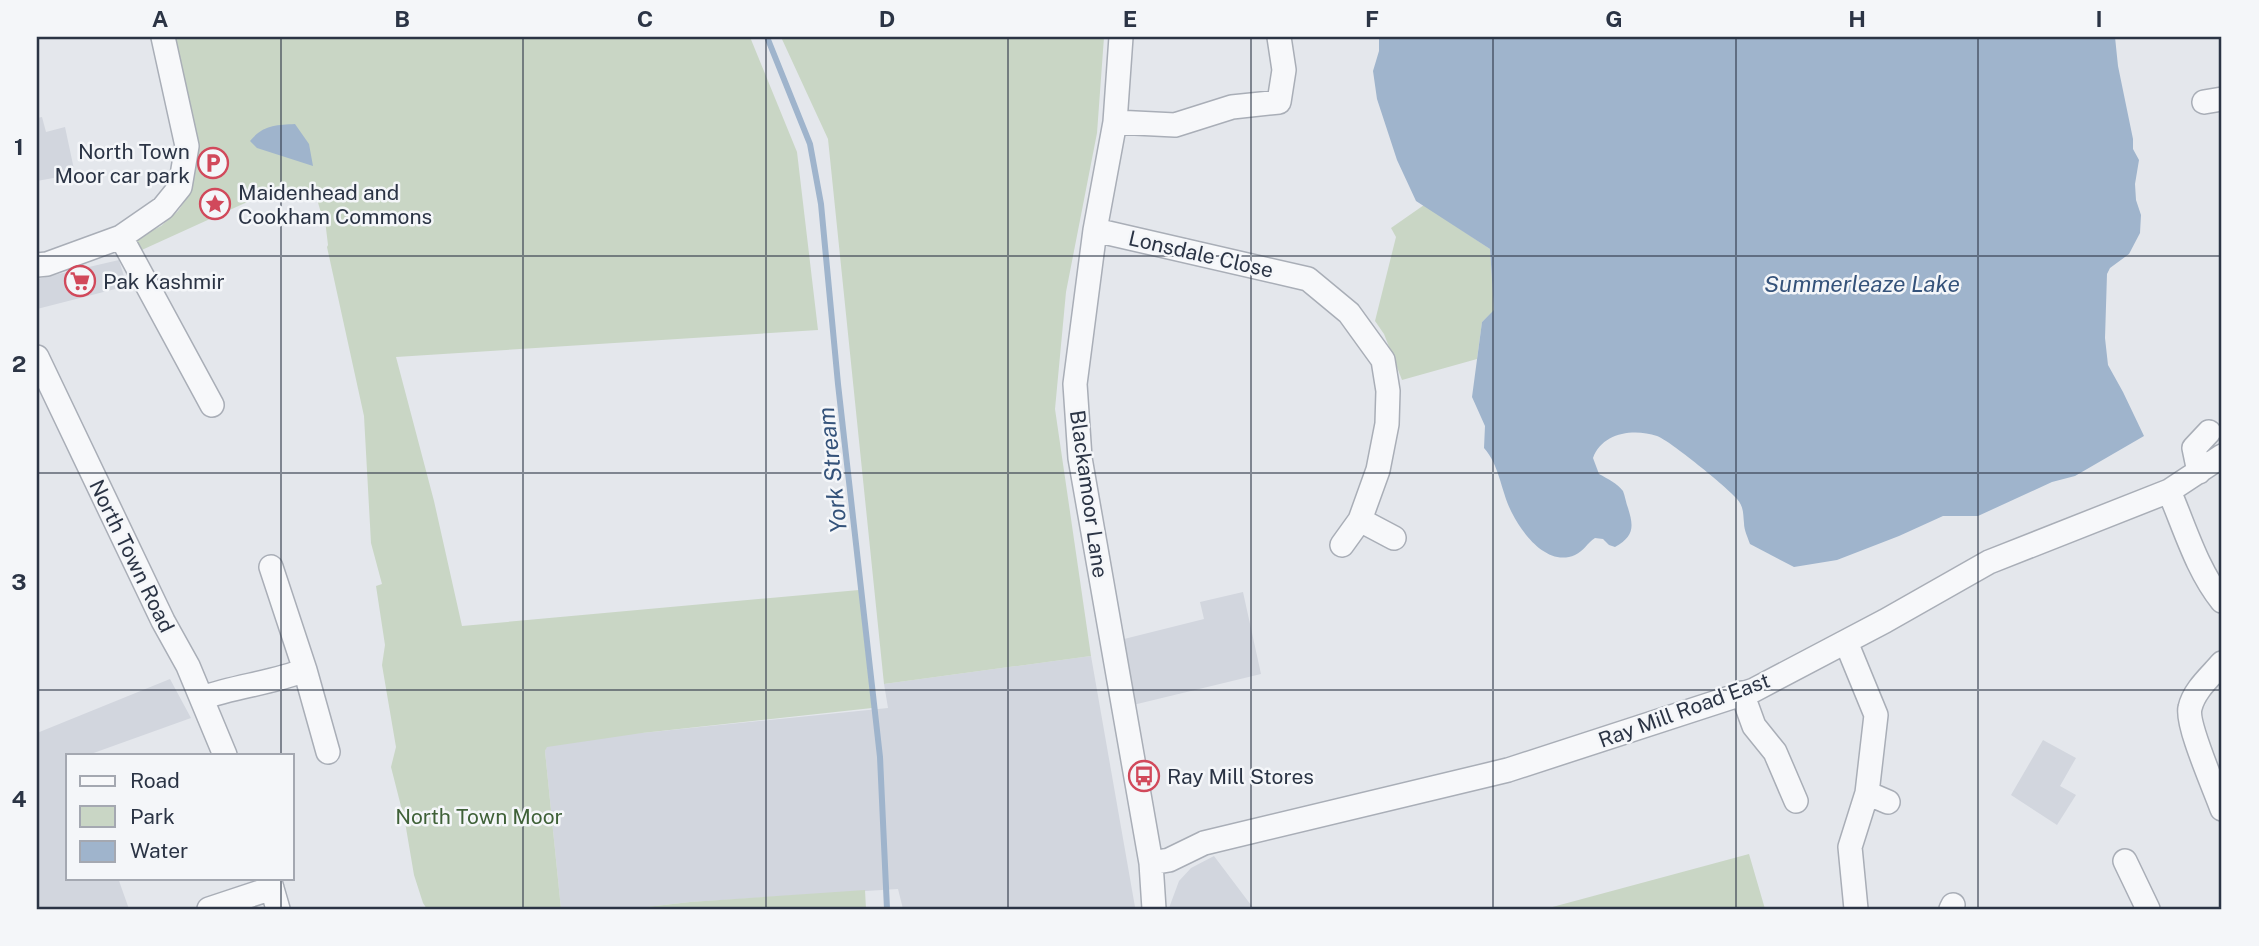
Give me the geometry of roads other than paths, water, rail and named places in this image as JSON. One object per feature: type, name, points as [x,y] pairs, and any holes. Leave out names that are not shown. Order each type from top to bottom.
[{"type":"street","points":[[37,265],[47,264],[121,237],[163,208],[180,187],[187,146],[163,37]]},
{"type":"street","name":"Blackamoor Lane","points":[[1121,37],[1115,122],[1095,230],[1075,384],[1080,458],[1151,863],[1154,909]]},
{"type":"street","points":[[1115,122],[1175,125],[1232,107],[1279,102],[1284,70],[1279,37]]},
{"type":"street","name":"Lonsdale Close","points":[[1095,230],[1308,279],[1349,313],[1383,360],[1388,391],[1387,424],[1378,470],[1360,520]]},
{"type":"street","points":[[121,237],[212,405]]},
{"type":"street","name":"North Town Road","points":[[37,357],[156,609],[202,698],[225,754]]},
{"type":"street","points":[[2199,472],[2194,448],[2209,432]]},
{"type":"street","name":"Ray Mill Road East","points":[[1151,863],[1169,860],[1204,843],[1508,771],[1754,690],[1989,562],[2169,491],[2222,456]]},
{"type":"street","points":[[2169,491],[2197,559],[2222,601]]},
{"type":"street","points":[[1342,545],[1360,520],[1394,538]]},
{"type":"street","points":[[271,567],[305,670],[328,752]]},
{"type":"street","points":[[1846,642],[1876,715],[1878,798],[1850,847],[1856,909]]},
{"type":"street","points":[[2222,663],[2198,691],[2189,709],[2192,726],[2222,808]]},
{"type":"street","points":[[202,698],[305,670]]},
{"type":"street","points":[[1742,693],[1754,726],[1775,752],[1796,801]]},
{"type":"street","points":[[2125,861],[2148,909]]},
{"type":"street","points":[[209,909],[273,892]]},
{"type":"water","name":"Summerleaze Lake","points":[[1379,37],[2115,37],[2133,149],[2139,160],[2135,184],[2141,215],[2140,233],[2129,254],[2110,268],[2107,274],[2105,338],[2108,365],[2144,436],[2075,476],[2052,482],[1978,516],[1943,516],[1837,560],[1794,567],[1750,544],[1739,502],[1722,485],[1664,439],[1648,434],[1629,433],[1603,443],[1593,458],[1599,474],[1623,491],[1631,521],[1629,535],[1615,547],[1603,539],[1595,538],[1575,555],[1565,558],[1546,553],[1523,531],[1508,505],[1494,463],[1484,448],[1485,426],[1472,397],[1482,322],[1494,310],[1490,249],[1416,201],[1397,160],[1377,99],[1373,71],[1379,51]]},
{"type":"water","points":[[295,124],[309,144],[313,166],[257,148],[250,141],[265,129]]},
{"type":"waterway","name":"York Stream","points":[[767,37],[810,144],[821,204],[838,384],[880,757],[887,909]]},
{"type":"place","name":"North Town Moor car park","points":[[213,163]]},
{"type":"place","name":"Maidenhead and Cookham Commons","points":[[215,204]]},
{"type":"place","name":"Pak Kashmir","points":[[80,281]]},
{"type":"place","name":"Ray Mill Stores","points":[[1144,776]]},
{"type":"park label","name":"North Town Moor","points":[[479,816]]}]
